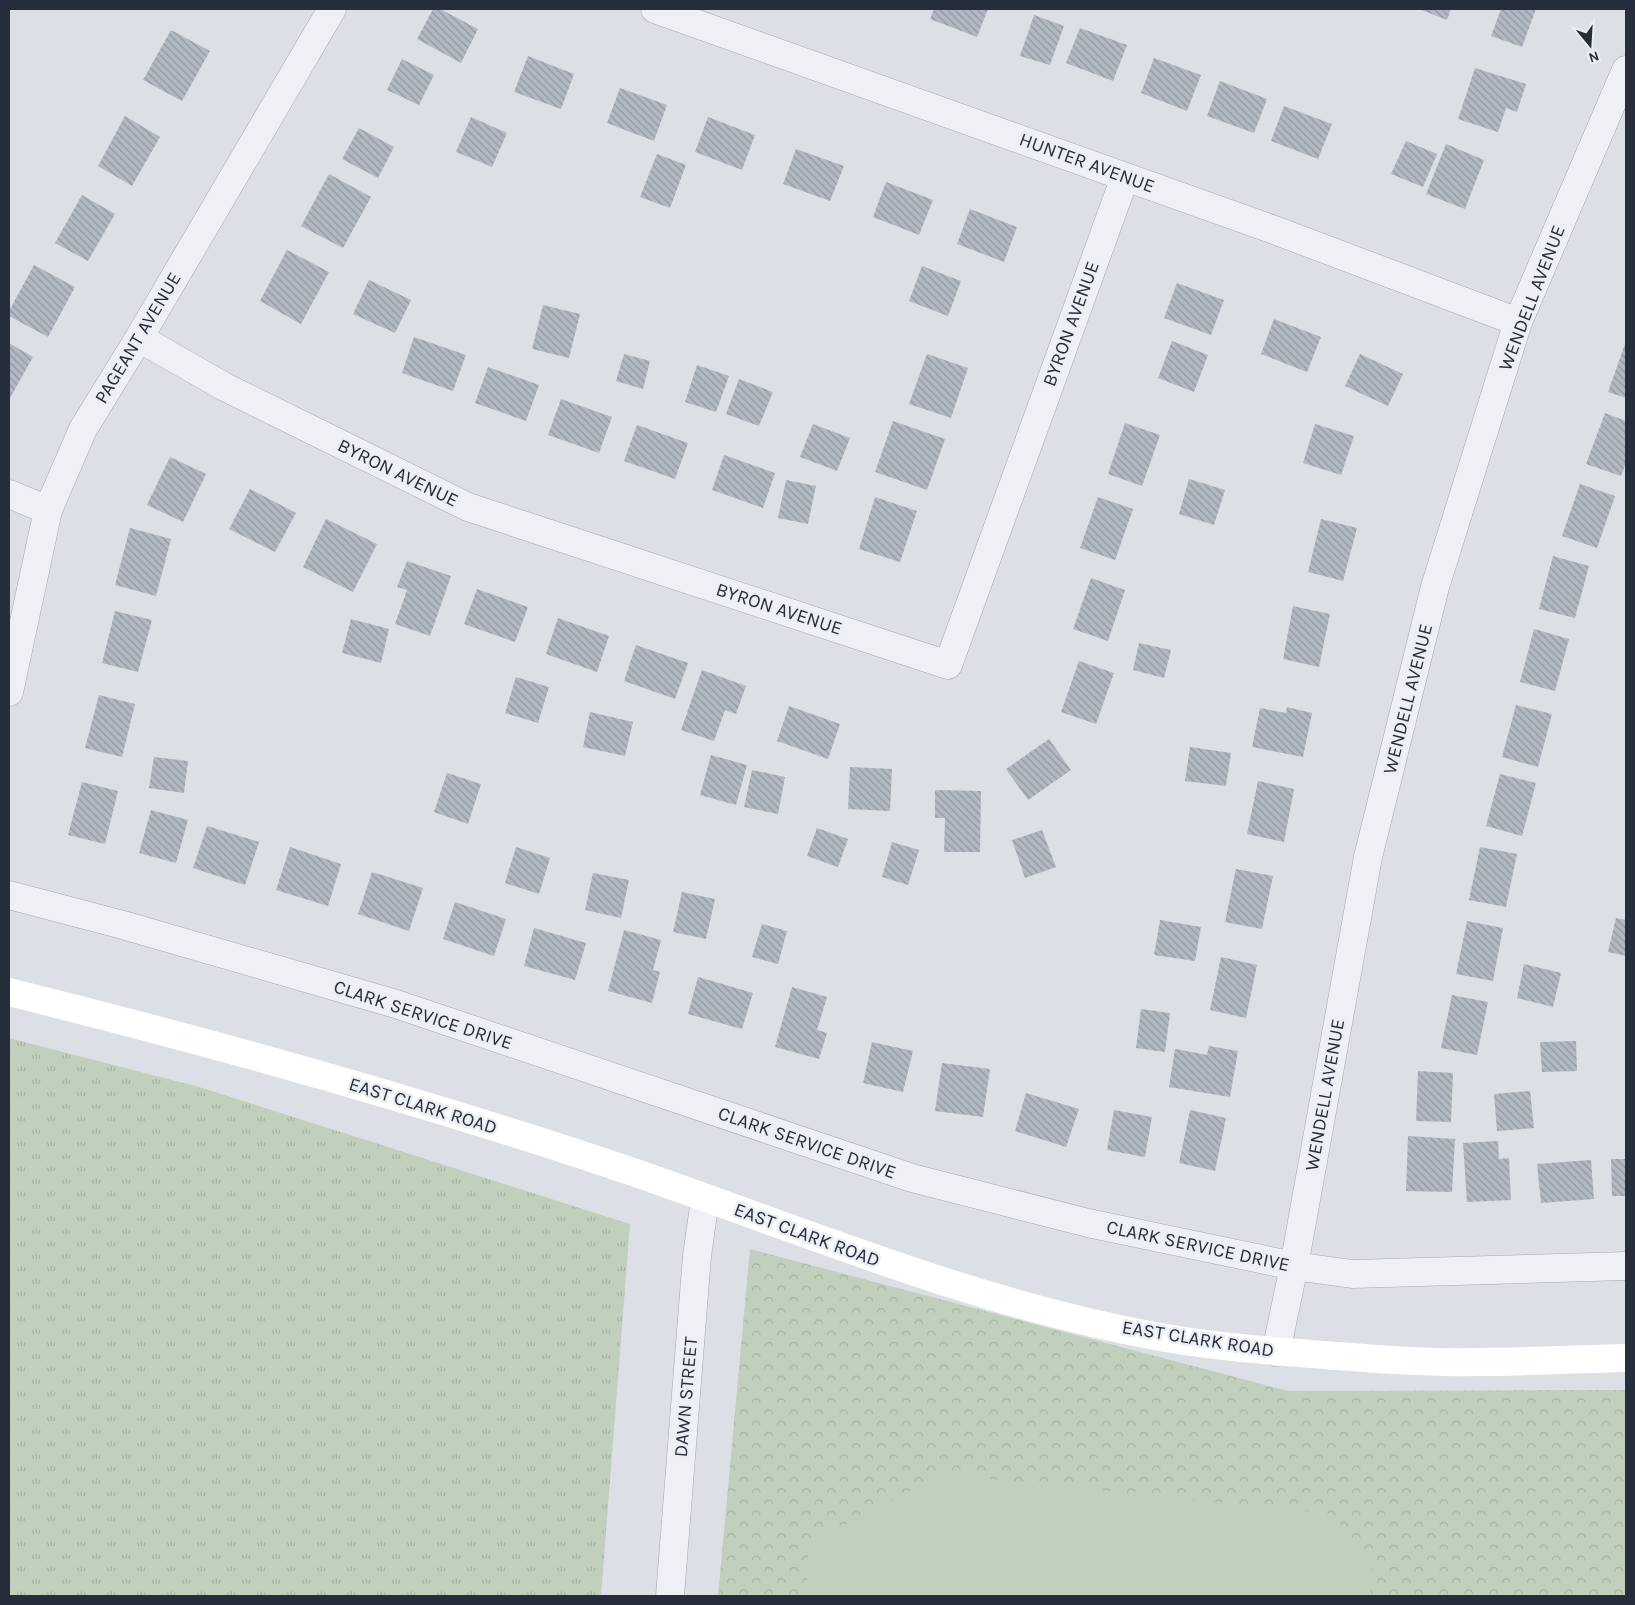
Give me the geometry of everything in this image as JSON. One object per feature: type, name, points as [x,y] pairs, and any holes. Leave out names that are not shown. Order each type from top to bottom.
[{"type":"main road","name":"EAST CLARK ROAD","points":[[9,992],[161,1030],[412,1102],[560,1148],[904,1269],[1051,1313],[1166,1338],[1276,1352],[1375,1359],[1473,1362],[1626,1358]]},
{"type":"street","name":"PAGEANT AVENUE","points":[[9,692],[48,510],[83,429],[139,338],[332,9]]},
{"type":"street","name":"HUNTER AVENUE","points":[[655,9],[1277,231],[1518,322]]},
{"type":"street","name":"WENDELL AVENUE","points":[[1276,1352],[1294,1266],[1368,857],[1435,587],[1518,322],[1626,70]]},
{"type":"street","name":"BYRON AVENUE","points":[[139,338],[223,386],[468,507],[948,665],[1125,177]]},
{"type":"street","points":[[9,494],[48,510]]},
{"type":"street","name":"CLARK SERVICE DRIVE","points":[[9,895],[123,925],[396,1004],[912,1178],[1088,1223],[1294,1266],[1352,1274],[1626,1266]]},
{"type":"street","name":"DAWN STREET","points":[[670,1596],[697,1256],[705,1199]]},
{"type":"green space","points":[[9,1038],[199,1087],[630,1224],[601,1596],[9,1596]]},
{"type":"green space","points":[[750,1249],[1288,1391],[1626,1390],[1626,1596],[718,1596]]},
{"type":"green space","points":[[943,1474],[1332,1514],[1373,1564],[1370,1596],[806,1596],[809,1543]]},
{"type":"building","points":[[433,9],[440,9],[478,29],[461,63],[417,39]]},
{"type":"building","points":[[934,9],[988,9],[977,37],[930,19]]},
{"type":"building","points":[[1419,9],[1451,9],[1447,20]]},
{"type":"building","points":[[1501,9],[1536,9],[1522,47],[1491,36]]},
{"type":"building","points":[[1034,15],[1064,26],[1050,65],[1020,56]]},
{"type":"building","points":[[1080,28],[1127,45],[1113,81],[1066,63]]},
{"type":"building","points":[[171,30],[210,51],[182,101],[143,80]]},
{"type":"building","points":[[528,56],[574,74],[561,109],[514,92]]},
{"type":"building","points":[[1154,58],[1201,75],[1187,111],[1141,93]]},
{"type":"building","points":[[402,59],[434,75],[419,105],[387,90]]},
{"type":"building","points":[[1475,68],[1526,84],[1517,112],[1506,108],[1498,132],[1458,119]]},
{"type":"building","points":[[1220,81],[1267,99],[1254,133],[1207,116]]},
{"type":"building","points":[[620,88],[667,105],[654,141],[607,123]]},
{"type":"building","points":[[1284,106],[1332,124],[1318,159],[1271,141]]},
{"type":"building","points":[[125,116],[160,137],[132,186],[98,166]]},
{"type":"building","points":[[471,117],[507,133],[492,167],[456,152]]},
{"type":"building","points":[[708,117],[755,135],[742,170],[695,152]]},
{"type":"building","points":[[359,128],[394,147],[378,178],[342,159]]},
{"type":"building","points":[[1406,141],[1437,154],[1423,187],[1391,174]]},
{"type":"building","points":[[1446,144],[1484,160],[1465,209],[1426,194]]},
{"type":"building","points":[[796,149],[844,166],[830,201],[783,184]]},
{"type":"building","points":[[657,154],[686,165],[670,208],[640,197]]},
{"type":"building","points":[[329,174],[371,197],[343,248],[301,226]]},
{"type":"building","points":[[886,182],[933,200],[919,235],[873,217]]},
{"type":"building","points":[[82,195],[115,214],[88,261],[55,243]]},
{"type":"building","points":[[970,209],[1017,227],[1004,262],[957,244]]},
{"type":"building","points":[[287,250],[329,272],[301,324],[260,301]]},
{"type":"building","points":[[34,265],[75,287],[48,337],[9,316],[9,311]]},
{"type":"building","points":[[922,266],[961,281],[948,316],[909,301]]},
{"type":"building","points":[[369,280],[411,300],[395,333],[353,314]]},
{"type":"building","points":[[1177,283],[1224,300],[1211,335],[1164,318]]},
{"type":"building","points":[[543,305],[580,314],[569,358],[532,349]]},
{"type":"building","points":[[1274,319],[1321,337],[1307,372],[1261,354]]},
{"type":"building","points":[[414,337],[466,355],[453,391],[402,373]]},
{"type":"building","points":[[1172,341],[1208,355],[1194,392],[1158,378]]},
{"type":"building","points":[[1626,341],[1626,398],[1608,392]]},
{"type":"building","points":[[9,343],[33,357],[9,400]]},
{"type":"building","points":[[624,354],[650,361],[643,389],[616,381]]},
{"type":"building","points":[[927,354],[968,368],[951,418],[909,404]]},
{"type":"building","points":[[1360,354],[1403,374],[1388,406],[1345,386]]},
{"type":"building","points":[[697,365],[729,376],[716,412],[685,402]]},
{"type":"building","points":[[488,367],[539,385],[526,421],[475,403]]},
{"type":"building","points":[[739,379],[773,392],[759,426],[726,414]]},
{"type":"building","points":[[561,399],[612,417],[599,453],[548,435]]},
{"type":"building","points":[[1605,413],[1626,421],[1626,463],[1621,476],[1586,464]]},
{"type":"building","points":[[893,421],[945,439],[927,490],[875,472]]},
{"type":"building","points":[[1125,423],[1160,435],[1142,486],[1108,474]]},
{"type":"building","points":[[813,424],[850,438],[837,471],[800,457]]},
{"type":"building","points":[[1315,424],[1354,436],[1341,475],[1303,463]]},
{"type":"building","points":[[637,425],[688,443],[675,479],[624,461]]},
{"type":"building","points":[[724,455],[775,473],[763,508],[712,490]]},
{"type":"building","points":[[170,457],[206,474],[183,522],[147,505]]},
{"type":"building","points":[[1189,479],[1225,490],[1214,525],[1179,514]]},
{"type":"building","points":[[786,480],[816,486],[808,524],[778,518]]},
{"type":"building","points":[[1580,484],[1615,496],[1597,548],[1562,536]]},
{"type":"building","points":[[250,489],[296,513],[275,552],[229,529]]},
{"type":"building","points":[[875,497],[917,511],[900,562],[859,549]]},
{"type":"building","points":[[1098,497],[1133,509],[1115,560],[1080,548]]},
{"type":"building","points":[[326,519],[377,544],[353,592],[303,567]]},
{"type":"building","points":[[1321,519],[1357,528],[1343,581],[1308,572]]},
{"type":"building","points":[[130,528],[171,539],[156,596],[115,585]]},
{"type":"building","points":[[1553,556],[1589,566],[1575,618],[1539,609]]},
{"type":"building","points":[[407,561],[451,576],[430,636],[395,624],[407,590],[397,587]]},
{"type":"building","points":[[1091,578],[1125,590],[1108,641],[1073,629]]},
{"type":"building","points":[[477,589],[528,607],[515,642],[464,624]]},
{"type":"building","points":[[1293,606],[1330,614],[1319,667],[1283,659]]},
{"type":"building","points":[[115,611],[152,620],[138,672],[102,663]]},
{"type":"building","points":[[558,618],[609,636],[597,672],[546,654]]},
{"type":"building","points":[[351,619],[389,629],[381,663],[342,653]]},
{"type":"building","points":[[1534,629],[1569,639],[1555,691],[1520,682]]},
{"type":"building","points":[[1139,643],[1171,650],[1164,678],[1133,670]]},
{"type":"building","points":[[636,645],[688,663],[675,699],[624,681]]},
{"type":"building","points":[[1079,661],[1114,673],[1096,724],[1061,712]]},
{"type":"building","points":[[702,670],[746,686],[736,714],[725,710],[714,741],[681,730]]},
{"type":"building","points":[[516,677],[549,687],[538,723],[505,713]]},
{"type":"building","points":[[99,695],[135,704],[122,757],[85,748]]},
{"type":"building","points":[[1516,705],[1552,714],[1538,767],[1502,757]]},
{"type":"building","points":[[789,706],[840,724],[828,759],[777,741]]},
{"type":"building","points":[[1287,707],[1312,713],[1303,757],[1252,747],[1260,708],[1286,713]]},
{"type":"building","points":[[590,712],[633,722],[625,756],[583,747]]},
{"type":"building","points":[[1049,739],[1071,770],[1028,800],[1006,769]]},
{"type":"building","points":[[1190,747],[1231,753],[1226,786],[1185,781]]},
{"type":"building","points":[[711,755],[747,765],[736,805],[700,795]]},
{"type":"building","points":[[154,757],[188,761],[184,793],[149,788]]},
{"type":"building","points":[[850,767],[892,769],[890,811],[848,809]]},
{"type":"building","points":[[752,770],[785,777],[778,814],[744,807]]},
{"type":"building","points":[[447,773],[481,784],[468,824],[434,812]]},
{"type":"building","points":[[1500,774],[1536,783],[1522,836],[1486,826]]},
{"type":"building","points":[[1258,781],[1294,789],[1284,842],[1247,834]]},
{"type":"building","points":[[82,782],[118,791],[105,844],[68,835]]},
{"type":"building","points":[[935,790],[981,791],[980,852],[944,852],[945,818],[935,818]]},
{"type":"building","points":[[151,810],[188,820],[176,863],[139,853]]},
{"type":"building","points":[[207,826],[259,842],[245,885],[193,868]]},
{"type":"building","points":[[817,828],[848,839],[838,867],[807,856]]},
{"type":"building","points":[[1042,830],[1056,867],[1025,878],[1012,840]]},
{"type":"building","points":[[892,842],[919,850],[908,885],[882,877]]},
{"type":"building","points":[[290,847],[341,864],[328,906],[276,890]]},
{"type":"building","points":[[516,847],[550,858],[539,894],[505,883]]},
{"type":"building","points":[[1480,847],[1517,854],[1506,907],[1469,900]]},
{"type":"building","points":[[1236,869],[1273,876],[1262,929],[1225,922]]},
{"type":"building","points":[[372,872],[423,888],[409,931],[358,914]]},
{"type":"building","points":[[593,873],[629,880],[621,918],[585,910]]},
{"type":"building","points":[[682,892],[715,899],[706,939],[673,932]]},
{"type":"building","points":[[455,902],[506,919],[494,956],[443,939]]},
{"type":"building","points":[[1616,918],[1626,920],[1626,956],[1608,952]]},
{"type":"building","points":[[1160,920],[1201,927],[1195,961],[1154,955]]},
{"type":"building","points":[[1467,921],[1503,928],[1493,981],[1456,974]]},
{"type":"building","points":[[762,924],[787,931],[778,964],[752,957]]},
{"type":"building","points":[[534,928],[586,943],[575,980],[524,966]]},
{"type":"building","points":[[624,930],[661,940],[653,970],[660,972],[652,1003],[608,991]]},
{"type":"building","points":[[1221,957],[1257,965],[1246,1018],[1210,1010]]},
{"type":"building","points":[[1524,964],[1561,973],[1553,1007],[1517,998]]},
{"type":"building","points":[[698,977],[753,993],[742,1029],[688,1014]]},
{"type":"building","points":[[792,987],[827,997],[817,1030],[827,1033],[819,1059],[775,1047]]},
{"type":"building","points":[[1452,995],[1488,1002],[1477,1055],[1441,1048]]},
{"type":"building","points":[[1141,1009],[1170,1013],[1165,1052],[1136,1048]]},
{"type":"building","points":[[1576,1041],[1577,1071],[1542,1072],[1540,1042]]},
{"type":"building","points":[[872,1042],[913,1051],[903,1092],[863,1083]]},
{"type":"building","points":[[1209,1046],[1238,1051],[1230,1097],[1169,1087],[1175,1049],[1207,1055]]},
{"type":"building","points":[[942,1063],[990,1069],[983,1117],[935,1111]]},
{"type":"building","points":[[1418,1071],[1453,1073],[1451,1122],[1416,1121]]},
{"type":"building","points":[[1530,1091],[1534,1128],[1497,1131],[1494,1094]]},
{"type":"building","points":[[1026,1093],[1079,1109],[1066,1147],[1015,1131]]},
{"type":"building","points":[[1114,1110],[1152,1117],[1145,1157],[1107,1150]]},
{"type":"building","points":[[1190,1110],[1226,1118],[1215,1171],[1179,1163]]},
{"type":"building","points":[[1408,1136],[1455,1139],[1452,1192],[1406,1191]]},
{"type":"building","points":[[1498,1141],[1499,1159],[1509,1158],[1511,1200],[1467,1202],[1463,1143]]},
{"type":"building","points":[[1611,1159],[1626,1159],[1626,1196],[1612,1196]]},
{"type":"building","points":[[1591,1160],[1594,1199],[1541,1203],[1537,1164]]}]
